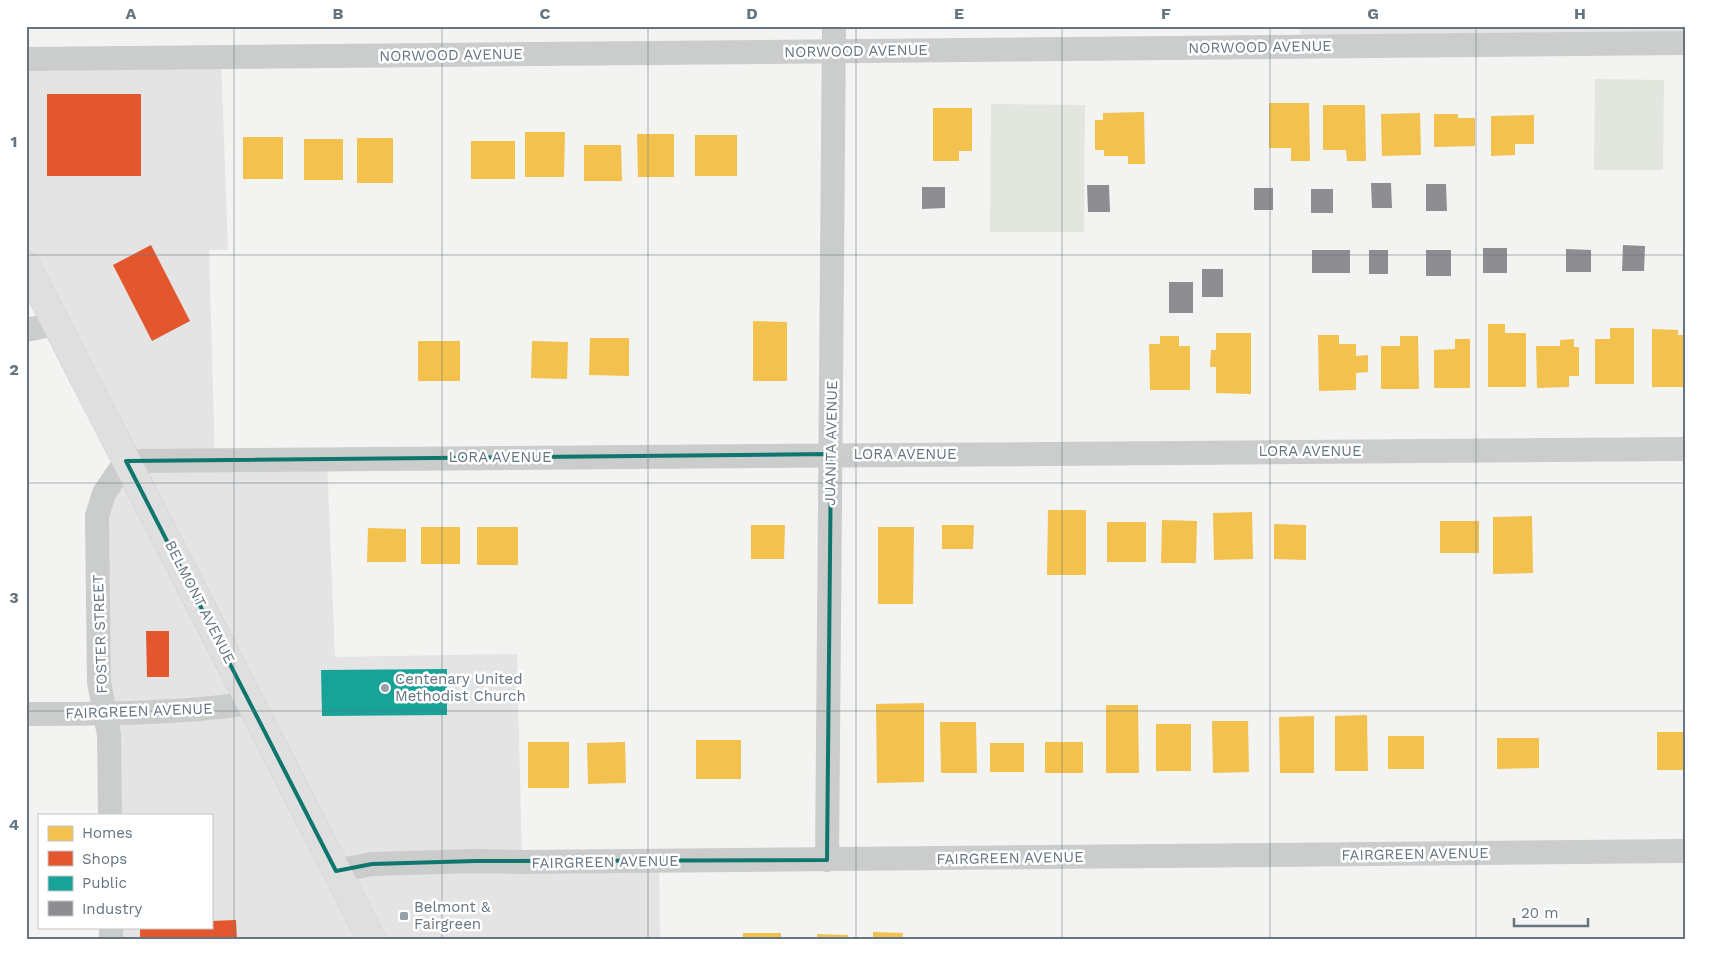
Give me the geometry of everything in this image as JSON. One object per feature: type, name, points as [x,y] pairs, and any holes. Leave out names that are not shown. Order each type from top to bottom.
[{"type":"main road","name":"BELMONT AVENUE","points":[[26,265],[372,940]]},
{"type":"street","name":"JUANITA AVENUE","points":[[827,860],[834,26]]},
{"type":"street","name":"NORWOOD AVENUE","points":[[26,59],[1685,43]]},
{"type":"street","points":[[26,330],[56,324]]},
{"type":"street","name":"LORA AVENUE","points":[[126,461],[831,454],[1685,449]]},
{"type":"street","name":"FOSTER STREET","points":[[110,814],[109,735],[99,682],[97,516],[104,493],[126,461]]},
{"type":"street","name":"FAIRGREEN AVENUE","points":[[26,714],[104,714],[211,709],[251,703]]},
{"type":"street","name":"FAIRGREEN AVENUE","points":[[336,871],[372,864],[466,861],[827,860],[1685,851]]},
{"type":"highlighted area","points":[[831,454],[827,860],[475,861],[372,864],[336,871],[126,461]]},
{"type":"shaded area","points":[[1300,26],[1685,26],[1685,44],[1301,47]]},
{"type":"shaded area","points":[[221,57],[228,250],[209,250],[215,460],[327,459],[335,657],[517,654],[522,862],[659,861],[660,940],[111,940],[111,928],[212,928],[212,814],[110,814],[97,516],[125,461],[26,265],[26,59]]},
{"type":"shaded area","points":[[1595,79],[1664,80],[1663,170],[1594,170]]},
{"type":"shaded area","points":[[991,104],[1085,105],[1084,232],[990,232]]},
{"type":"building: Homes","points":[[1269,103],[1309,103],[1310,161],[1291,161],[1291,148],[1269,148]]},
{"type":"building: Homes","points":[[1323,105],[1365,105],[1366,161],[1347,161],[1346,150],[1323,150]]},
{"type":"building: Homes","points":[[933,108],[972,108],[972,151],[959,151],[959,161],[933,161]]},
{"type":"building: Homes","points":[[1144,112],[1145,164],[1128,164],[1128,156],[1104,156],[1104,150],[1095,150],[1095,120],[1103,120],[1103,113]]},
{"type":"building: Homes","points":[[1420,113],[1421,155],[1382,156],[1381,114]]},
{"type":"building: Homes","points":[[1434,114],[1458,114],[1458,118],[1475,118],[1475,146],[1434,147]]},
{"type":"building: Homes","points":[[1534,115],[1534,144],[1515,144],[1515,155],[1491,156],[1491,116]]},
{"type":"building: Homes","points":[[525,132],[565,132],[564,177],[525,177]]},
{"type":"building: Homes","points":[[637,134],[674,134],[674,177],[638,177]]},
{"type":"building: Homes","points":[[695,135],[737,135],[737,176],[695,176]]},
{"type":"building: Homes","points":[[243,137],[283,137],[283,179],[243,179]]},
{"type":"building: Homes","points":[[357,138],[393,138],[393,183],[357,183]]},
{"type":"building: Homes","points":[[304,139],[343,139],[343,180],[304,180]]},
{"type":"building: Homes","points":[[471,141],[515,141],[515,179],[471,179]]},
{"type":"building: Homes","points":[[584,145],[621,145],[622,181],[584,181]]},
{"type":"building: Homes","points":[[753,321],[787,322],[787,381],[753,381]]},
{"type":"building: Homes","points":[[1488,324],[1505,324],[1505,333],[1526,333],[1526,387],[1488,387]]},
{"type":"building: Homes","points":[[1610,328],[1634,328],[1634,384],[1595,384],[1595,339],[1610,339]]},
{"type":"building: Homes","points":[[1652,329],[1678,330],[1678,335],[1685,335],[1685,387],[1652,387]]},
{"type":"building: Homes","points":[[1216,333],[1251,333],[1251,394],[1216,393],[1216,367],[1210,367],[1211,350],[1216,350]]},
{"type":"building: Homes","points":[[1318,335],[1339,335],[1339,344],[1356,344],[1356,356],[1368,355],[1368,372],[1356,373],[1356,390],[1319,391]]},
{"type":"building: Homes","points":[[1160,336],[1179,336],[1179,346],[1190,346],[1190,390],[1150,390],[1149,344],[1160,344]]},
{"type":"building: Homes","points":[[1400,336],[1418,336],[1419,389],[1381,389],[1381,346],[1400,346]]},
{"type":"building: Homes","points":[[590,338],[629,338],[629,376],[589,375]]},
{"type":"building: Homes","points":[[1455,339],[1470,339],[1470,388],[1434,388],[1434,350],[1455,349]]},
{"type":"building: Homes","points":[[1574,339],[1574,347],[1579,347],[1579,376],[1569,376],[1569,387],[1537,388],[1536,346],[1560,346],[1560,340]]},
{"type":"building: Homes","points":[[418,341],[460,341],[460,381],[418,381]]},
{"type":"building: Homes","points":[[532,341],[568,342],[567,379],[531,378]]},
{"type":"building: Homes","points":[[1048,510],[1086,510],[1086,575],[1047,575]]},
{"type":"building: Homes","points":[[1252,512],[1253,559],[1214,560],[1213,513]]},
{"type":"building: Homes","points":[[1532,516],[1533,573],[1493,574],[1493,517]]},
{"type":"building: Homes","points":[[1162,520],[1197,521],[1196,563],[1161,563]]},
{"type":"building: Homes","points":[[1440,521],[1479,521],[1479,553],[1440,553]]},
{"type":"building: Homes","points":[[1107,522],[1146,522],[1146,562],[1107,562]]},
{"type":"building: Homes","points":[[1274,524],[1306,525],[1306,560],[1274,559]]},
{"type":"building: Homes","points":[[751,525],[785,525],[784,559],[751,559]]},
{"type":"building: Homes","points":[[942,525],[974,525],[973,549],[942,549]]},
{"type":"building: Homes","points":[[421,527],[460,527],[460,564],[421,564]]},
{"type":"building: Homes","points":[[477,527],[518,527],[518,565],[477,565]]},
{"type":"building: Homes","points":[[878,527],[914,527],[913,604],[878,604]]},
{"type":"building: Homes","points":[[368,528],[406,529],[406,562],[367,562]]},
{"type":"building: Homes","points":[[924,703],[924,782],[877,783],[876,704]]},
{"type":"building: Homes","points":[[1106,705],[1138,705],[1139,773],[1106,773]]},
{"type":"building: Homes","points":[[1367,715],[1368,771],[1335,771],[1335,716]]},
{"type":"building: Homes","points":[[1314,716],[1314,773],[1280,773],[1279,717]]},
{"type":"building: Homes","points":[[1212,721],[1248,721],[1249,772],[1213,773]]},
{"type":"building: Homes","points":[[940,722],[976,722],[977,773],[941,773]]},
{"type":"building: Homes","points":[[1156,724],[1191,724],[1191,771],[1156,771]]},
{"type":"building: Homes","points":[[1657,732],[1685,732],[1685,770],[1657,770]]},
{"type":"building: Homes","points":[[1388,736],[1424,736],[1424,769],[1388,769]]},
{"type":"building: Homes","points":[[1497,738],[1539,738],[1539,768],[1497,769]]},
{"type":"building: Homes","points":[[696,740],[741,740],[741,779],[696,779]]},
{"type":"building: Homes","points":[[528,742],[569,742],[569,788],[528,788]]},
{"type":"building: Homes","points":[[625,742],[626,783],[588,784],[587,743]]},
{"type":"building: Homes","points":[[1045,742],[1083,742],[1083,773],[1045,773]]},
{"type":"building: Homes","points":[[990,743],[1024,743],[1024,772],[990,772]]},
{"type":"building: Homes","points":[[873,932],[903,933],[902,940],[873,940]]},
{"type":"building: Homes","points":[[743,933],[781,933],[781,940],[743,940]]},
{"type":"building: Homes","points":[[817,934],[848,935],[848,940],[817,940]]},
{"type":"building: Homes","points":[[1463,937],[1463,940],[1408,940],[1408,938]]},
{"type":"building: Shops","points":[[47,94],[141,94],[141,176],[47,176]]},
{"type":"building: Shops","points":[[151,245],[190,321],[152,341],[113,265]]},
{"type":"building: Shops","points":[[146,631],[169,631],[169,677],[147,677]]},
{"type":"building: Shops","points":[[236,920],[237,940],[140,940],[140,928],[212,928],[212,921]]},
{"type":"building: Public","points":[[447,669],[447,715],[322,716],[321,670]]},
{"type":"building: Industry","points":[[1371,183],[1391,183],[1392,208],[1372,208]]},
{"type":"building: Industry","points":[[1426,184],[1446,184],[1447,211],[1426,211]]},
{"type":"building: Industry","points":[[1087,185],[1109,185],[1110,212],[1088,212]]},
{"type":"building: Industry","points":[[922,187],[945,187],[945,208],[922,209]]},
{"type":"building: Industry","points":[[1254,188],[1273,188],[1273,210],[1254,210]]},
{"type":"building: Industry","points":[[1311,189],[1333,189],[1333,213],[1311,213]]},
{"type":"building: Industry","points":[[1623,245],[1645,246],[1644,271],[1622,271]]},
{"type":"building: Industry","points":[[1483,248],[1507,248],[1507,273],[1483,273]]},
{"type":"building: Industry","points":[[1566,249],[1591,250],[1591,272],[1566,272]]},
{"type":"building: Industry","points":[[1312,250],[1350,250],[1350,273],[1312,273]]},
{"type":"building: Industry","points":[[1369,250],[1388,250],[1388,274],[1369,274]]},
{"type":"building: Industry","points":[[1426,250],[1451,250],[1451,276],[1426,276]]},
{"type":"building: Industry","points":[[1202,269],[1223,269],[1223,297],[1202,297]]},
{"type":"building: Industry","points":[[1169,282],[1193,282],[1193,313],[1169,313]]},
{"type":"place","name":"Centenary United Methodist Church","points":[[385,688]]},
{"type":"place","name":"Belmont & Fairgreen","points":[[404,916]]}]
